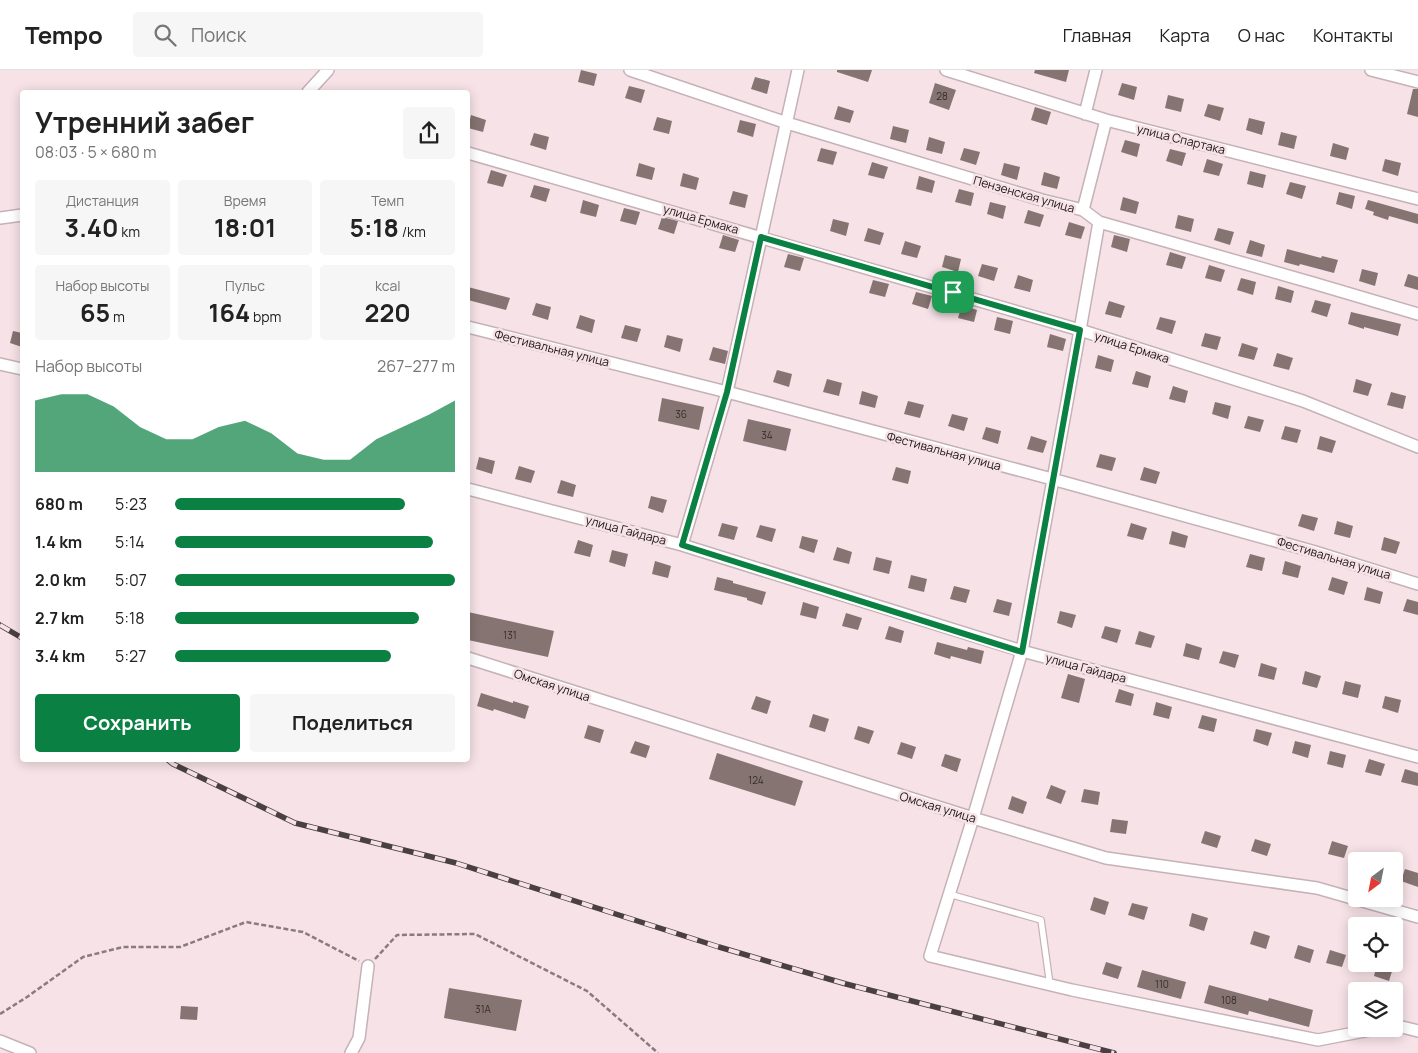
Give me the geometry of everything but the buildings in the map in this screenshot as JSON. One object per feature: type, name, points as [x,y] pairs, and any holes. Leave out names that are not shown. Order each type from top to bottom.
[{"type":"street","points":[[310,90],[328,70]]},
{"type":"street","name":"Пензенская улица","points":[[630,70],[787,123],[1042,200],[1083,210],[1098,222],[1418,314]]},
{"type":"street","points":[[682,545],[727,392],[798,70]]},
{"type":"street","name":"улица Спартака","points":[[946,70],[1106,120],[1418,199]]},
{"type":"street","points":[[1086,114],[1096,70]]},
{"type":"street","points":[[1371,70],[1418,82]]},
{"type":"street","points":[[1083,210],[1106,120]]},
{"type":"street","name":"улица Ермака","points":[[470,154],[1080,330],[1303,401],[1418,447]]},
{"type":"street","points":[[0,218],[20,215]]},
{"type":"street","points":[[1098,222],[1022,652],[930,956],[1050,985],[1318,1040],[1348,1034]]},
{"type":"street","name":"Фестивальная улица","points":[[470,328],[727,392],[1312,550],[1418,584]]},
{"type":"street","points":[[0,364],[20,369]]},
{"type":"street","name":"улица Гайдара","points":[[470,490],[682,545],[1022,652],[1418,757]]},
{"type":"street","name":"Омская улица","points":[[470,659],[973,818],[1106,858],[1317,888],[1418,917]]},
{"type":"street","points":[[351,1053],[359,1038],[368,966]]},
{"type":"street","points":[[1403,1028],[1418,1032]]},
{"type":"street","points":[[0,1041],[30,1053]]},
{"type":"lane","points":[[949,894],[1041,920],[1050,985]]},
{"type":"path","points":[[0,1014],[83,957],[124,947],[180,947],[246,922],[303,932],[368,966],[397,935],[475,934],[587,991],[658,1053]]},
{"type":"railway","points":[[0,625],[20,637]]},
{"type":"railway","points":[[170,762],[295,823],[456,863],[719,947],[846,984],[1114,1053]]},
{"type":"route","points":[[761,237],[953,292],[1080,330],[1022,652],[682,545],[727,392],[761,237]]}]
